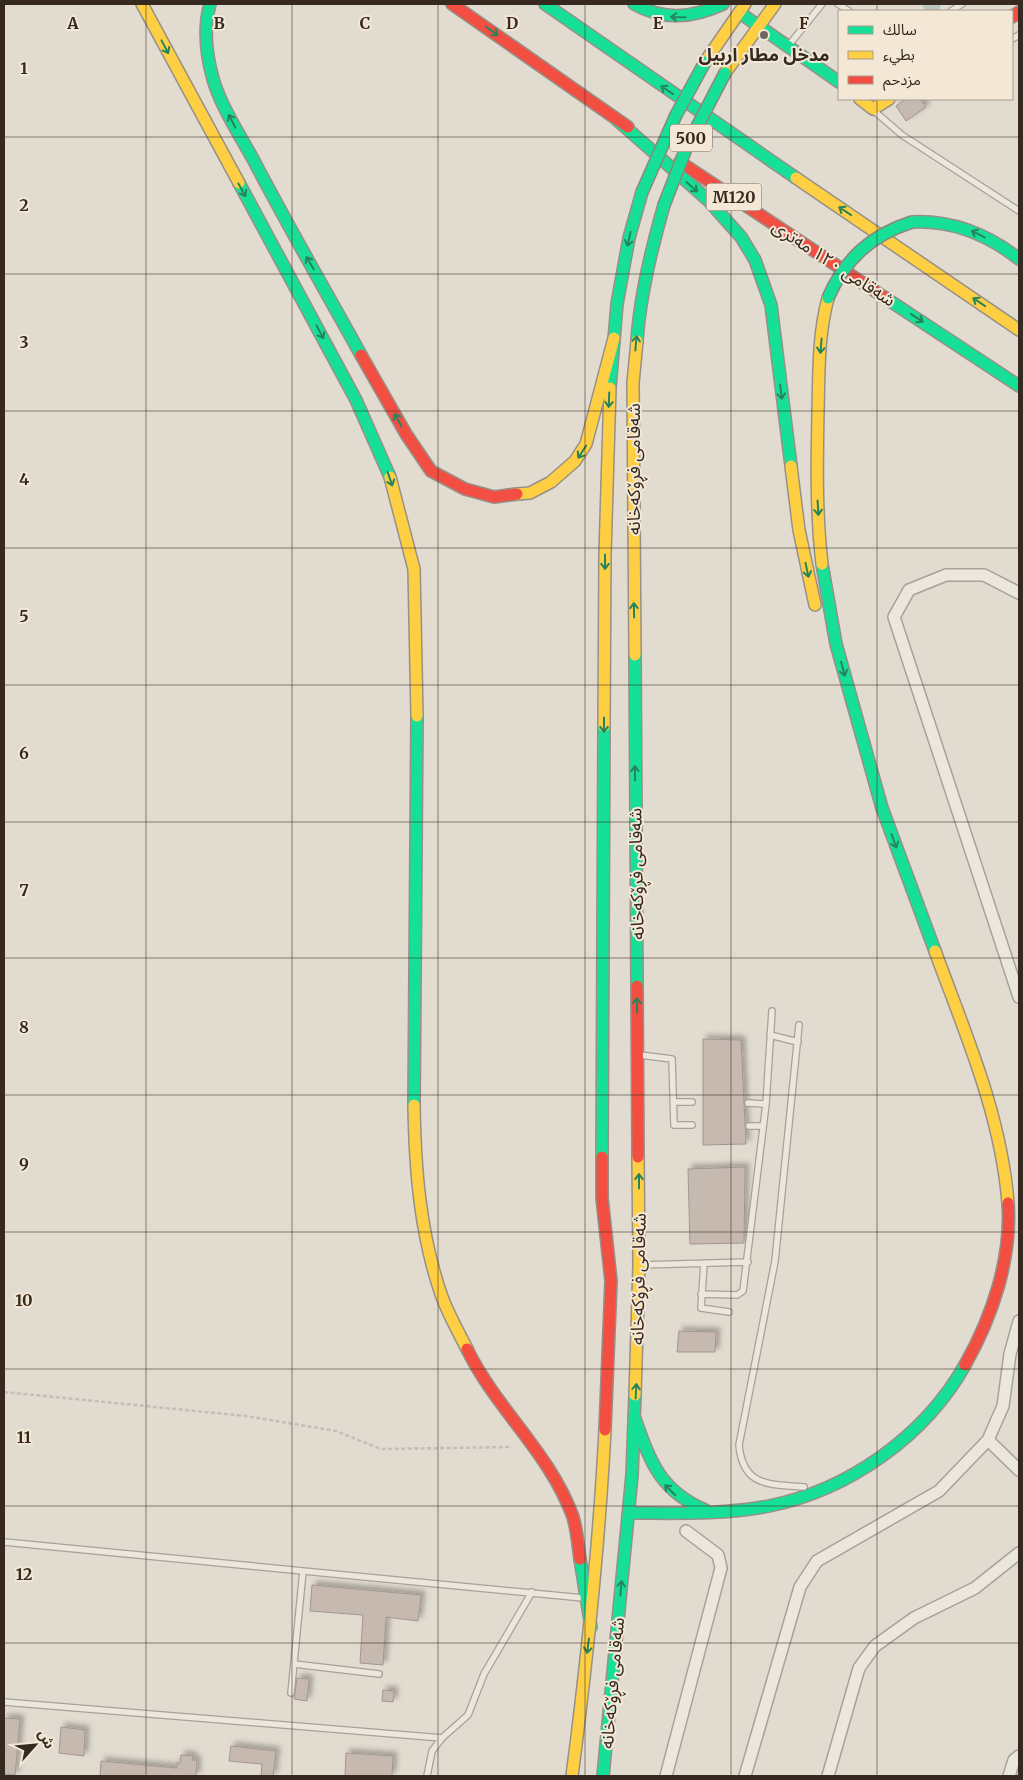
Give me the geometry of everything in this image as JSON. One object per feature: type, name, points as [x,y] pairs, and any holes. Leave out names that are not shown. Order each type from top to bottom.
[{"type":"main road","points":[[142,4],[356,400],[391,478],[414,569],[416,693],[413,1086],[415,1159],[424,1233],[441,1295],[477,1369],[547,1464],[573,1518],[591,1627]]},
{"type":"main road","points":[[210,4],[205,21],[206,50],[213,80],[222,101],[276,203],[406,434],[431,471],[465,489],[494,497],[530,493],[551,482],[575,462],[586,444],[614,338]]},
{"type":"main road","points":[[442,4],[477,20]]},
{"type":"main road","name":"شەقامی ١٢٠ مەتری","points":[[452,4],[616,119],[1019,386]]},
{"type":"main road","name":"M120","points":[[545,4],[632,66],[1019,330]]},
{"type":"main road","points":[[634,4],[648,12],[674,17],[700,14],[725,4]]},
{"type":"main road","name":"شەقامی فڕۆکەخانە","points":[[603,1776],[625,1282],[639,1265],[633,383],[639,312],[652,248],[664,205],[691,139],[725,73],[775,4]]},
{"type":"main road","points":[[743,8],[760,27],[838,81]]},
{"type":"main road","name":"شەقامی فڕۆکەخانە","points":[[572,1776],[591,1627],[634,1416],[625,1282],[602,1178],[605,554],[610,389],[617,304],[642,192],[676,114],[705,62],[743,8]]},
{"type":"main road","points":[[861,100],[872,109],[888,100]]},
{"type":"main road","points":[[616,119],[720,214],[742,239],[760,272],[771,305],[799,530],[816,613]]},
{"type":"main road","points":[[882,808],[874,771],[860,732],[836,643],[824,584],[816,462],[818,376],[828,298],[841,272],[860,248],[886,231],[912,222],[927,220],[965,228],[994,242],[1019,259]]},
{"type":"main road","points":[[614,1512],[728,1513],[766,1507],[824,1489],[881,1458],[907,1437],[945,1396],[982,1336],[999,1287],[1009,1220],[1002,1149],[988,1096],[882,808],[865,770],[825,650]]},
{"type":"main road","points":[[634,1416],[648,1458],[662,1482],[673,1494],[684,1501],[713,1513]]},
{"type":"street","points":[[1019,593],[984,574],[946,575],[909,590],[894,618],[1019,998]]},
{"type":"street","points":[[745,1776],[800,1587],[818,1561],[939,1491],[988,1440],[1003,1406],[1010,1354],[1019,1321]]},
{"type":"street","points":[[988,1440],[1019,1470]]},
{"type":"street","points":[[666,1776],[721,1568],[718,1555],[686,1531]]},
{"type":"street","points":[[828,1776],[859,1668],[875,1646],[914,1618],[975,1588],[1019,1553]]},
{"type":"street","points":[[1009,1776],[1014,1760],[1019,1756]]},
{"type":"lane","points":[[725,4],[743,8]]},
{"type":"lane","points":[[789,46],[822,4]]},
{"type":"lane","points":[[872,109],[902,135],[1019,211]]},
{"type":"lane","points":[[701,1294],[739,1294],[743,1291],[766,1104],[772,1011]]},
{"type":"lane","points":[[799,1025],[775,1261],[739,1445],[741,1461],[746,1472],[756,1478],[770,1484],[824,1489]]},
{"type":"lane","points":[[770,1035],[798,1042]]},
{"type":"lane","points":[[638,1054],[672,1059],[675,1102],[674,1125],[692,1125]]},
{"type":"lane","points":[[675,1102],[692,1102]]},
{"type":"lane","points":[[748,1103],[766,1104]]},
{"type":"lane","points":[[749,1126],[763,1126]]},
{"type":"lane","points":[[639,1265],[748,1262]]},
{"type":"lane","points":[[704,1263],[700,1306],[703,1310],[729,1312]]},
{"type":"lane","points":[[4,1542],[587,1598]]},
{"type":"lane","points":[[291,1693],[303,1571]]},
{"type":"lane","points":[[427,1776],[432,1751],[442,1738],[468,1715],[484,1674],[532,1592]]},
{"type":"lane","points":[[294,1664],[379,1674]]},
{"type":"lane","points":[[4,1702],[442,1738]]},
{"type":"path","points":[[4,1392],[246,1416],[336,1431],[380,1449],[513,1447],[518,1452]]},
{"type":"building","points":[[905,100],[921,100],[926,107],[906,121],[896,106]]},
{"type":"building","points":[[703,1039],[741,1040],[746,1144],[703,1145]]},
{"type":"building","points":[[745,1167],[744,1243],[690,1244],[688,1169]]},
{"type":"building","points":[[679,1331],[716,1332],[715,1352],[677,1352]]},
{"type":"building","points":[[312,1585],[421,1595],[418,1621],[386,1617],[383,1665],[360,1663],[363,1615],[310,1611]]},
{"type":"building","points":[[297,1678],[309,1679],[307,1701],[294,1699]]},
{"type":"building","points":[[383,1690],[394,1691],[393,1702],[382,1701]]},
{"type":"building","points":[[4,1718],[20,1719],[15,1775],[4,1774]]},
{"type":"building","points":[[61,1727],[85,1730],[84,1756],[59,1753]]},
{"type":"building","points":[[231,1746],[276,1751],[273,1776],[261,1776],[262,1764],[229,1761]]},
{"type":"building","points":[[346,1753],[393,1756],[392,1776],[345,1776]]},
{"type":"building","points":[[181,1755],[193,1756],[192,1760],[197,1760],[196,1776],[100,1776],[101,1761],[177,1768]]},
{"type":"traffic: fast","points":[[210,4],[206,32],[207,51],[216,89],[231,121],[361,355]]},
{"type":"traffic: fast","points":[[545,4],[796,178]]},
{"type":"traffic: fast","points":[[634,4],[656,13],[678,16],[712,9],[723,4]]},
{"type":"traffic: fast","points":[[740,13],[838,81]]},
{"type":"traffic: fast","points":[[642,192],[676,115],[705,62]]},
{"type":"traffic: fast","points":[[664,205],[687,146],[725,73]]},
{"type":"traffic: fast","points":[[616,119],[709,201],[741,237],[755,260],[771,305],[791,466]]},
{"type":"traffic: fast","points":[[239,183],[356,400],[390,477]]},
{"type":"traffic: fast","points":[[610,388],[617,304],[629,238],[642,192]]},
{"type":"traffic: fast","points":[[637,341],[647,273],[664,205]]},
{"type":"traffic: fast","points":[[912,222],[942,223],[969,230],[995,242],[1019,259]]},
{"type":"traffic: fast","points":[[828,298],[851,260],[861,250],[884,234],[912,222]]},
{"type":"traffic: fast","points":[[884,297],[1019,386]]},
{"type":"traffic: fast","points":[[822,564],[836,644],[882,808],[935,951]]},
{"type":"traffic: fast","points":[[635,655],[637,986]]},
{"type":"traffic: fast","points":[[414,1105],[417,716]]},
{"type":"traffic: fast","points":[[602,1157],[604,726]]},
{"type":"traffic: fast","points":[[628,1513],[699,1513],[752,1509],[799,1498],[828,1487],[856,1473],[906,1437],[929,1415],[965,1365]]},
{"type":"traffic: fast","points":[[603,1776],[632,1475],[635,1395]]},
{"type":"traffic: fast","points":[[634,1416],[645,1447],[658,1472],[677,1493],[705,1510]]},
{"type":"traffic: fast","points":[[580,1559],[591,1627]]},
{"type":"traffic: slow","points":[[142,4],[239,183]]},
{"type":"traffic: slow","points":[[705,62],[745,4]]},
{"type":"traffic: slow","points":[[725,73],[775,4]]},
{"type":"traffic: slow","points":[[861,100],[873,109],[887,100]]},
{"type":"traffic: slow","points":[[796,178],[1019,330]]},
{"type":"traffic: slow","points":[[822,564],[817,488],[817,450],[821,340],[828,298]]},
{"type":"traffic: slow","points":[[517,494],[530,493],[551,482],[575,461],[586,444],[614,338]]},
{"type":"traffic: slow","points":[[635,655],[633,383],[637,341]]},
{"type":"traffic: slow","points":[[604,726],[605,554],[610,388]]},
{"type":"traffic: slow","points":[[791,466],[799,530],[815,605]]},
{"type":"traffic: slow","points":[[390,477],[414,569],[417,716]]},
{"type":"traffic: slow","points":[[935,951],[990,1106],[1004,1170],[1008,1203]]},
{"type":"traffic: slow","points":[[414,1105],[417,1177],[428,1248],[443,1301],[467,1349]]},
{"type":"traffic: slow","points":[[635,1395],[639,1265],[638,1157]]},
{"type":"traffic: slow","points":[[572,1776],[592,1603],[605,1430]]},
{"type":"traffic: jam","points":[[452,4],[628,127]]},
{"type":"traffic: jam","points":[[1013,16],[1019,12]]},
{"type":"traffic: jam","points":[[680,162],[884,297]]},
{"type":"traffic: jam","points":[[361,355],[406,434],[431,471],[465,489],[494,497],[517,494]]},
{"type":"traffic: jam","points":[[637,986],[638,1157]]},
{"type":"traffic: jam","points":[[602,1157],[602,1198],[611,1281],[605,1430]]},
{"type":"traffic: jam","points":[[965,1365],[984,1327],[998,1287],[1007,1245],[1008,1203]]},
{"type":"traffic: jam","points":[[467,1349],[479,1371],[551,1472],[563,1494],[573,1517],[580,1559]]},
{"type":"place","name":"مدخل مطار اربيل","points":[[764,35]]}]
